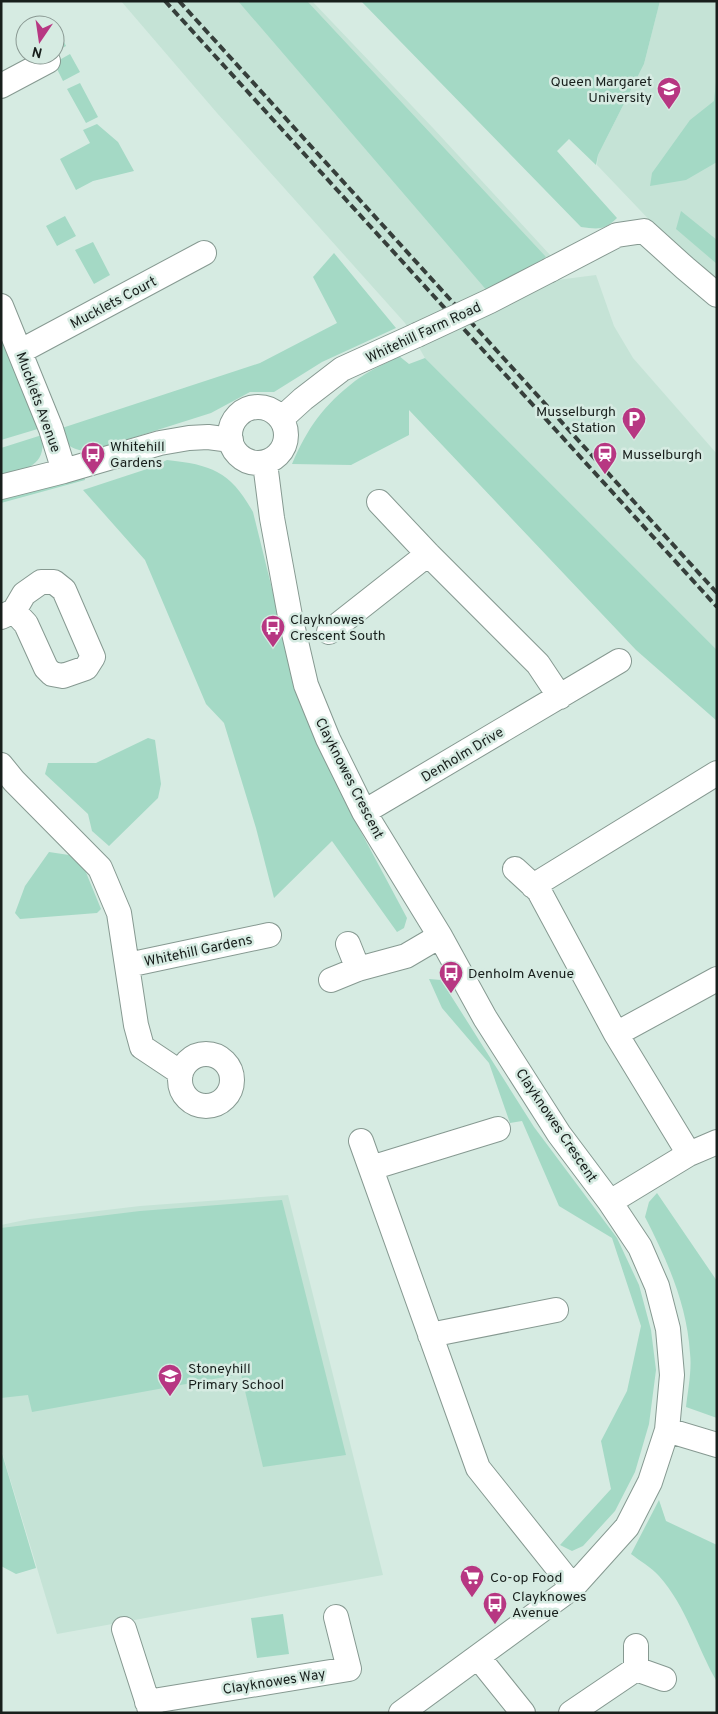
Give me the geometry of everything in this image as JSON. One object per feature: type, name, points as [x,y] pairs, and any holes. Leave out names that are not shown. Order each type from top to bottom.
[{"type":"street","points":[[1,86],[40,65]]},
{"type":"street","name":"Whitehill Farm Road","points":[[281,419],[303,399],[342,369],[490,301],[617,236],[644,231],[717,295]]},
{"type":"street","name":"Mucklets Court","points":[[21,351],[204,253]]},
{"type":"street","name":"Mucklets Avenue","points":[[1,306],[21,351],[51,429],[64,471]]},
{"type":"street","points":[[257,407],[275,412],[285,427],[285,445],[273,459],[265,462],[257,463],[243,459],[233,448],[230,440],[230,431],[234,422],[239,414],[247,409],[257,407]]},
{"type":"street","points":[[1,487],[160,443],[208,437],[230,440]]},
{"type":"street","name":"Clayknowes Crescent","points":[[265,462],[272,518],[290,616],[306,685],[328,740],[364,812],[440,936],[485,1018],[559,1134],[610,1202],[640,1247],[657,1286],[668,1329],[672,1375],[666,1430],[650,1482],[627,1527],[573,1587],[401,1713]]},
{"type":"street","points":[[379,502],[538,664],[560,697]]},
{"type":"street","points":[[329,632],[428,554]]},
{"type":"street","name":"Denholm Drive","points":[[364,812],[619,662]]},
{"type":"street","points":[[533,886],[717,773]]},
{"type":"street","name":"Whitehill Gardens","points":[[6,779],[100,868],[119,914],[136,1025],[142,1047],[181,1073]]},
{"type":"street","points":[[514,869],[539,891],[616,1034],[689,1154]]},
{"type":"street","name":"Whitehill Gardens","points":[[128,964],[269,935]]},
{"type":"street","points":[[331,980],[358,969],[406,956],[440,936]]},
{"type":"street","points":[[348,944],[358,969]]},
{"type":"street","points":[[616,1034],[717,979]]},
{"type":"street","points":[[371,1168],[498,1129]]},
{"type":"street","points":[[361,1141],[478,1468],[573,1587]]},
{"type":"street","points":[[610,1202],[689,1154],[717,1142]]},
{"type":"street","points":[[430,1335],[546,1319]]},
{"type":"street","points":[[666,1430],[717,1445]]},
{"type":"street","name":"Clayknowes Way","points":[[124,1629],[149,1707],[348,1668],[336,1617]]},
{"type":"street","points":[[478,1657],[523,1713]]},
{"type":"street","points":[[570,1713],[636,1658],[664,1679]]},
{"type":"shaded area","points":[[121,1],[312,1],[551,256],[489,293],[557,280],[596,275],[614,326],[633,358],[717,454],[717,650],[425,358],[405,323],[217,113]]},
{"type":"shaded area","name":"Queen Margaret University","points":[[660,1],[717,1],[717,285],[678,250],[597,165],[598,155],[644,64]]},
{"type":"shaded area","name":"Stoneyhill Primary School","points":[[288,1195],[383,1575],[57,1634],[1,1449],[1,1225],[30,1219],[140,1206]]},
{"type":"green space","points":[[238,1],[307,1],[546,257],[489,293]]},
{"type":"green space","points":[[361,1],[660,1],[644,64],[598,155],[596,165],[569,139],[557,151],[617,218],[600,228],[581,227]]},
{"type":"green space","points":[[70,54],[80,72],[63,81],[55,65],[65,65],[65,57]]},
{"type":"green space","points":[[717,73],[717,162],[686,180],[650,186],[652,173],[690,120],[714,101]]},
{"type":"green space","points":[[80,83],[98,117],[86,123],[67,89]]},
{"type":"green space","points":[[97,124],[118,142],[134,171],[93,181],[76,190],[60,159],[90,143],[83,130]]},
{"type":"green space","points":[[681,211],[717,240],[717,264],[676,229]]},
{"type":"green space","points":[[65,216],[76,236],[57,246],[46,226]]},
{"type":"green space","points":[[93,242],[110,275],[94,284],[75,250]]},
{"type":"green space","points":[[334,253],[396,328],[322,362],[274,392],[250,392],[211,413],[91,451],[75,449],[64,440],[59,429],[260,363],[337,323],[313,277]]},
{"type":"green space","points":[[1,325],[41,428],[1,440],[2,379]]},
{"type":"green space","points":[[399,356],[409,364],[425,358],[717,650],[717,721],[636,650],[409,410],[409,435],[351,465],[292,464],[304,439],[325,408],[360,377]]},
{"type":"green space","points":[[42,435],[43,445],[41,454],[33,465],[26,469],[1,476],[1,448]]},
{"type":"green space","points":[[167,460],[196,464],[218,472],[236,487],[253,512],[300,702],[353,817],[407,918],[404,928],[397,932],[332,841],[274,898],[256,828],[224,723],[206,704],[145,560],[83,490],[150,468]]},
{"type":"green space","points":[[84,475],[85,480],[1,503],[1,497]]},
{"type":"green space","points":[[148,738],[155,740],[161,784],[158,798],[109,846],[92,831],[88,814],[45,774],[48,763],[96,763]]},
{"type":"green space","points":[[49,852],[69,855],[85,870],[101,909],[97,913],[20,919],[15,913],[25,886]]},
{"type":"green space","points":[[429,979],[441,980],[534,1127],[617,1238],[639,1285],[651,1330],[656,1370],[649,1424],[635,1472],[615,1511],[583,1546],[572,1551],[560,1545],[611,1489],[601,1441],[627,1391],[641,1326],[612,1238],[559,1206],[522,1121],[510,1123],[489,1063],[442,1008]]},
{"type":"green space","points":[[657,1193],[717,1281],[717,1418],[686,1407],[690,1380],[690,1359],[685,1317],[675,1283],[645,1217],[649,1202]]},
{"type":"green space","points":[[282,1200],[346,1455],[263,1467],[241,1374],[32,1412],[28,1395],[1,1398],[1,1228],[140,1211]]},
{"type":"green space","points":[[1,1450],[36,1568],[16,1574],[1,1566]]},
{"type":"green space","points":[[659,1500],[666,1521],[717,1545],[717,1682],[677,1600],[656,1573],[631,1554]]},
{"type":"green space","points":[[283,1614],[289,1654],[257,1658],[251,1618]]},
{"type":"railway","points":[[165,1],[717,607]]},
{"type":"railway","points":[[179,1],[717,593]]},
{"type":"place","name":"Queen Margaret University","points":[[669,110]]},
{"type":"place","name":"Musselburgh Station","points":[[634,440]]},
{"type":"place","name":"Whitehill Gardens","points":[[93,475]]},
{"type":"place","name":"Musselburgh","points":[[605,475]]},
{"type":"place","name":"Clayknowes Crescent South","points":[[273,648]]},
{"type":"place","name":"Denholm Avenue","points":[[451,994]]},
{"type":"place","name":"Stoneyhill Primary School","points":[[170,1397]]},
{"type":"place","name":"Co-op Food","points":[[472,1598]]},
{"type":"place","name":"Clayknowes Avenue","points":[[495,1625]]}]
